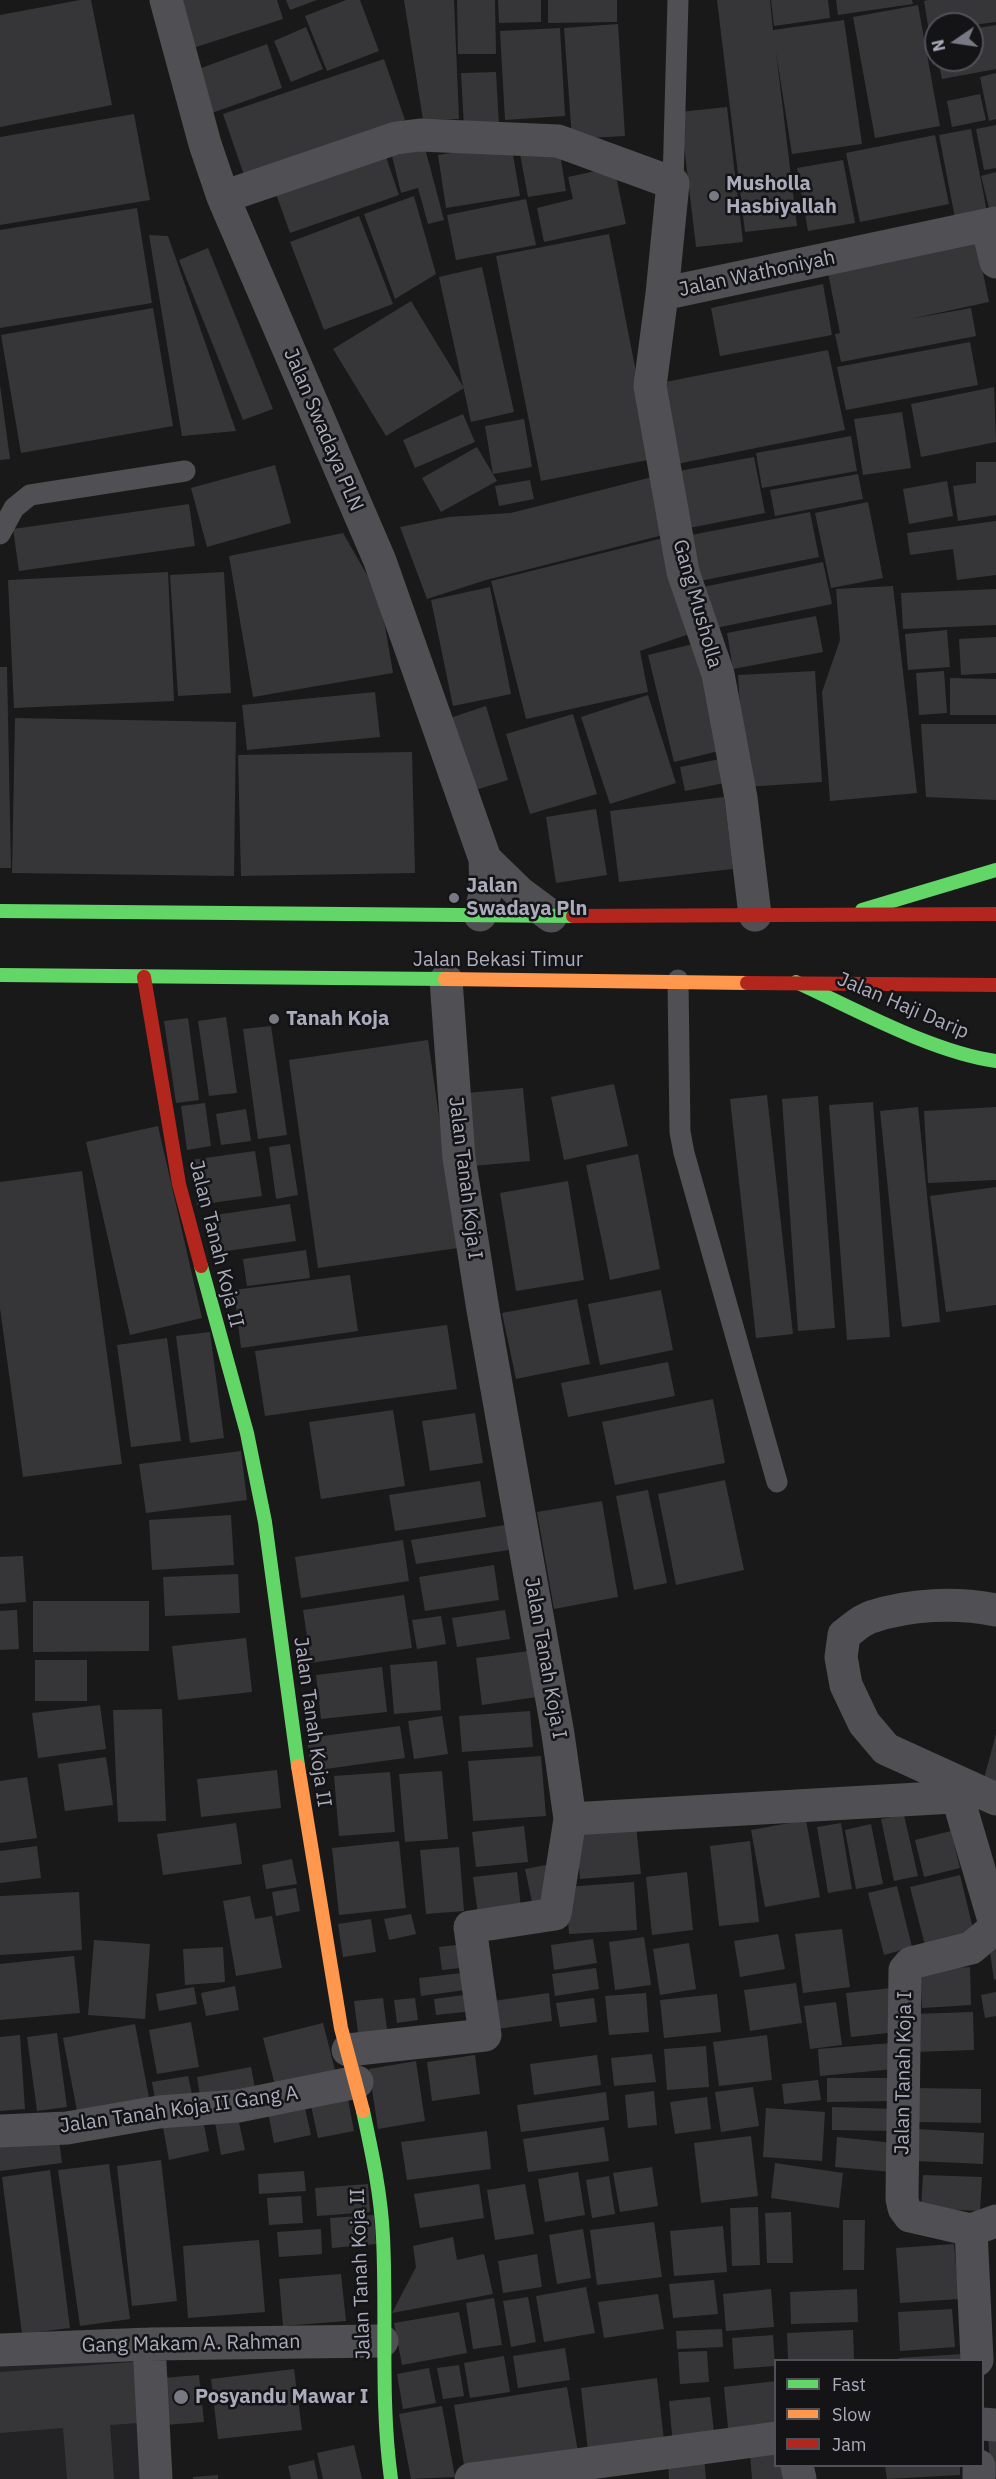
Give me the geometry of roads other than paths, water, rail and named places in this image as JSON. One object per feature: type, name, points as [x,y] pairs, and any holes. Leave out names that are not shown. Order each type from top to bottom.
[{"type":"main road","points":[[854,913],[996,870]]},
{"type":"main road","points":[[0,911],[551,916],[996,914]]},
{"type":"main road","name":"Jalan Bekasi Timur","points":[[0,975],[678,980],[996,985]]},
{"type":"main road","name":"Jalan Tanah Koja II","points":[[144,977],[178,1184],[247,1433],[266,1522],[305,1816],[341,2028],[357,2082],[378,2178],[382,2236],[382,2341],[386,2441],[391,2479]]},
{"type":"main road","name":"Jalan Haji Darip","points":[[796,982],[912,1035],[981,1059],[996,1061]]},
{"type":"street","name":"Jalan Swadaya PLN","points":[[166,0],[205,144],[223,196],[380,561],[485,859],[486,890],[480,915]]},
{"type":"street","points":[[223,196],[396,138],[420,135],[558,141],[674,183]]},
{"type":"street","name":"Jalan Wathoniyah","points":[[674,183],[662,294],[992,224]]},
{"type":"street","points":[[992,224],[996,262]]},
{"type":"street","name":"Gang Musholla","points":[[662,294],[650,386],[683,572],[717,674],[741,798],[755,915]]},
{"type":"street","name":"Jalan Swadaya PLN","points":[[485,859],[520,893],[551,916]]},
{"type":"street","name":"Jalan Tanah Koja I","points":[[446,980],[459,1158],[483,1310],[558,1734],[570,1819],[952,1797],[960,1805],[996,1927],[971,1947],[910,1963],[905,1970],[902,2199],[904,2208],[910,2216],[983,2225],[977,2359]]},
{"type":"street","points":[[996,1610],[967,1604],[928,1607],[869,1617],[844,1635],[841,1657],[846,1685],[864,1723],[886,1749],[996,1798]]},
{"type":"street","points":[[348,2050],[485,2035],[470,1927],[555,1914],[570,1819]]},
{"type":"street","name":"Jalan Tanah Koja II Gang A","points":[[0,2131],[67,2128],[159,2112],[238,2106],[357,2082]]},
{"type":"street","name":"Gang Makam A. Rahman","points":[[0,2350],[149,2344],[382,2341]]},
{"type":"street","points":[[149,2344],[156,2479]]},
{"type":"street","points":[[471,2479],[774,2438]]},
{"type":"lane","points":[[674,183],[678,0]]},
{"type":"lane","points":[[0,534],[14,508],[30,495],[185,471]]},
{"type":"lane","points":[[678,980],[680,1132],[684,1153],[777,1482]]},
{"type":"place","name":"Musholla Hasbiyallah","points":[[714,196]]},
{"type":"place","name":"Jalan Swadaya Pln","points":[[454,898]]},
{"type":"place","name":"Tanah Koja","points":[[274,1019]]},
{"type":"place","name":"Posyandu Mawar I","points":[[181,2397]]}]
